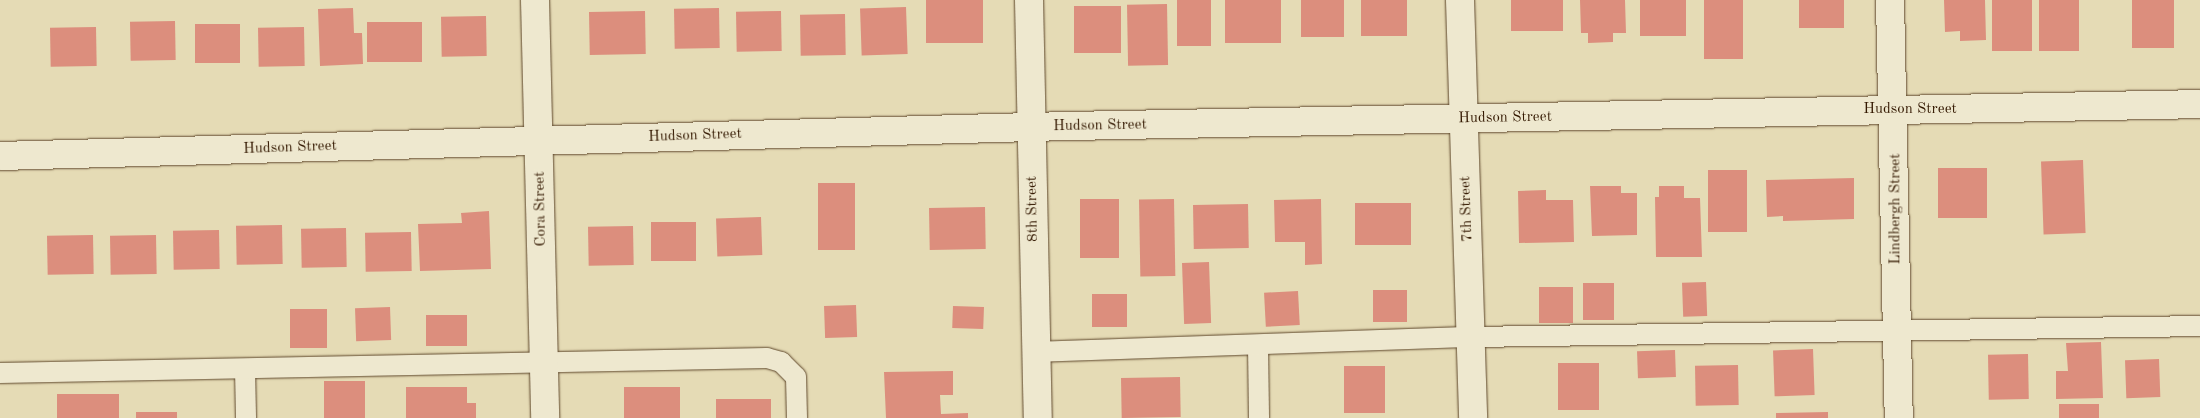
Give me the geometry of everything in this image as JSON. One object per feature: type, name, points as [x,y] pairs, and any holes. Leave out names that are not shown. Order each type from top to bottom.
[{"type":"street","name":"Cora Street","points":[[535,0],[545,418]]},
{"type":"street","name":"8th Street","points":[[1029,0],[1038,418]]},
{"type":"street","name":"7th Street","points":[[1460,0],[1473,418]]},
{"type":"street","name":"Lindbergh Street","points":[[1890,0],[1894,110],[1896,330],[1899,418]]},
{"type":"street","name":"Hudson Street","points":[[0,156],[1031,127],[2200,104]]},
{"type":"lane","points":[[1036,352],[1258,346],[1471,337],[2200,326]]},
{"type":"lane","points":[[1258,346],[1259,418]]},
{"type":"lane","points":[[0,373],[767,358],[781,362],[796,377],[797,418]]},
{"type":"lane","points":[[246,369],[246,418]]},
{"type":"building","points":[[926,0],[983,0],[983,43],[926,43]]},
{"type":"building","points":[[1177,0],[1211,0],[1211,46],[1177,46]]},
{"type":"building","points":[[1225,0],[1281,0],[1281,43],[1225,43]]},
{"type":"building","points":[[1301,0],[1344,0],[1344,37],[1301,37]]},
{"type":"building","points":[[1361,0],[1407,0],[1407,36],[1361,36]]},
{"type":"building","points":[[1511,0],[1563,0],[1563,31],[1511,31]]},
{"type":"building","points":[[1580,0],[1625,0],[1626,33],[1613,33],[1613,42],[1588,43],[1588,33],[1581,33]]},
{"type":"building","points":[[1640,0],[1686,0],[1686,36],[1640,36]]},
{"type":"building","points":[[1704,0],[1743,0],[1743,59],[1704,59]]},
{"type":"building","points":[[1799,0],[1844,0],[1844,28],[1799,28]]},
{"type":"building","points":[[1944,0],[1985,0],[1986,40],[1960,41],[1960,31],[1945,32]]},
{"type":"building","points":[[1992,0],[2032,0],[2032,51],[1992,51]]},
{"type":"building","points":[[2039,0],[2079,0],[2079,51],[2039,51]]},
{"type":"building","points":[[2132,0],[2174,0],[2174,48],[2132,48]]},
{"type":"building","points":[[1167,4],[1168,65],[1128,66],[1127,5]]},
{"type":"building","points":[[1074,6],[1121,6],[1121,53],[1074,53]]},
{"type":"building","points":[[906,7],[908,54],[862,56],[860,9]]},
{"type":"building","points":[[353,8],[354,33],[362,33],[363,64],[320,66],[318,9]]},
{"type":"building","points":[[719,8],[720,48],[675,49],[674,9]]},
{"type":"building","points":[[645,11],[646,54],[590,55],[589,12]]},
{"type":"building","points":[[781,11],[782,51],[737,52],[736,12]]},
{"type":"building","points":[[845,14],[846,55],[801,56],[800,15]]},
{"type":"building","points":[[486,16],[487,56],[442,57],[441,17]]},
{"type":"building","points":[[175,21],[176,60],[131,61],[130,22]]},
{"type":"building","points":[[367,22],[422,22],[422,62],[367,62]]},
{"type":"building","points":[[195,24],[240,24],[240,63],[195,63]]},
{"type":"building","points":[[96,27],[97,66],[51,67],[50,28]]},
{"type":"building","points":[[304,27],[305,66],[259,67],[258,28]]},
{"type":"building","points":[[2083,160],[2086,233],[2044,234],[2041,161]]},
{"type":"building","points":[[1938,168],[1987,168],[1987,218],[1938,218]]},
{"type":"building","points":[[1708,170],[1747,170],[1747,232],[1708,232]]},
{"type":"building","points":[[1854,178],[1854,219],[1783,221],[1783,216],[1767,217],[1766,180]]},
{"type":"building","points":[[818,183],[855,183],[855,250],[818,250]]},
{"type":"building","points":[[1590,186],[1621,186],[1621,193],[1637,193],[1637,235],[1592,236]]},
{"type":"building","points":[[1659,186],[1684,186],[1684,198],[1700,198],[1702,257],[1656,257],[1655,197],[1659,197]]},
{"type":"building","points":[[1546,190],[1546,200],[1573,200],[1574,242],[1519,243],[1518,191]]},
{"type":"building","points":[[1080,199],[1119,199],[1119,258],[1080,258]]},
{"type":"building","points":[[1174,199],[1175,276],[1140,277],[1139,200]]},
{"type":"building","points":[[1321,199],[1322,264],[1305,265],[1305,242],[1275,242],[1274,200]]},
{"type":"building","points":[[1355,203],[1411,203],[1411,245],[1355,245]]},
{"type":"building","points":[[1248,204],[1249,248],[1194,249],[1193,205]]},
{"type":"building","points":[[985,207],[986,249],[930,250],[929,208]]},
{"type":"building","points":[[489,211],[491,269],[420,271],[418,224],[462,223],[461,213]]},
{"type":"building","points":[[761,217],[762,255],[717,257],[716,219]]},
{"type":"building","points":[[651,222],[696,222],[696,261],[651,261]]},
{"type":"building","points":[[282,225],[283,264],[237,265],[236,226]]},
{"type":"building","points":[[633,226],[634,265],[589,266],[588,227]]},
{"type":"building","points":[[346,228],[347,267],[302,268],[301,229]]},
{"type":"building","points":[[219,230],[220,269],[174,270],[173,231]]},
{"type":"building","points":[[411,232],[412,271],[366,272],[365,233]]},
{"type":"building","points":[[93,235],[94,274],[48,275],[47,236]]},
{"type":"building","points":[[156,235],[157,274],[111,275],[110,236]]},
{"type":"building","points":[[1209,262],[1211,323],[1184,324],[1182,263]]},
{"type":"building","points":[[1706,282],[1707,316],[1683,317],[1682,283]]},
{"type":"building","points":[[1583,283],[1614,283],[1614,320],[1583,320]]},
{"type":"building","points":[[1539,287],[1573,287],[1573,323],[1539,323]]},
{"type":"building","points":[[1373,290],[1407,290],[1407,322],[1373,322]]},
{"type":"building","points":[[1298,291],[1300,325],[1266,327],[1264,293]]},
{"type":"building","points":[[1092,294],[1127,294],[1127,327],[1092,327]]},
{"type":"building","points":[[856,305],[857,337],[825,338],[824,306]]},
{"type":"building","points":[[953,306],[984,307],[983,329],[952,328]]},
{"type":"building","points":[[390,307],[391,340],[356,341],[355,308]]},
{"type":"building","points":[[290,309],[327,309],[327,348],[290,348]]},
{"type":"building","points":[[426,315],[467,315],[467,346],[426,346]]},
{"type":"building","points":[[2101,342],[2103,398],[2056,399],[2056,371],[2068,371],[2066,343]]},
{"type":"building","points":[[1813,349],[1815,395],[1775,396],[1773,350]]},
{"type":"building","points":[[1675,350],[1676,377],[1638,378],[1637,351]]},
{"type":"building","points":[[2028,354],[2029,399],[1989,400],[1988,355]]},
{"type":"building","points":[[2159,359],[2160,397],[2126,398],[2125,360]]},
{"type":"building","points":[[1558,363],[1599,363],[1599,410],[1558,410]]},
{"type":"building","points":[[1738,365],[1739,405],[1696,406],[1695,366]]},
{"type":"building","points":[[1344,366],[1385,366],[1385,413],[1344,413]]},
{"type":"building","points":[[953,371],[953,395],[940,395],[941,414],[968,413],[968,418],[886,418],[884,372]]},
{"type":"building","points":[[1180,377],[1181,417],[1122,418],[1121,378]]},
{"type":"building","points":[[324,381],[365,381],[365,418],[324,418]]},
{"type":"building","points":[[406,387],[467,387],[467,403],[476,403],[476,418],[406,418]]},
{"type":"building","points":[[624,387],[680,387],[680,418],[624,418]]},
{"type":"building","points":[[57,394],[119,394],[119,418],[57,418]]},
{"type":"building","points":[[716,399],[771,399],[771,418],[716,418]]},
{"type":"building","points":[[2059,404],[2099,404],[2099,418],[2059,418]]},
{"type":"building","points":[[136,412],[177,412],[177,418],[136,418]]},
{"type":"building","points":[[1828,412],[1828,418],[1776,418],[1776,413]]}]
